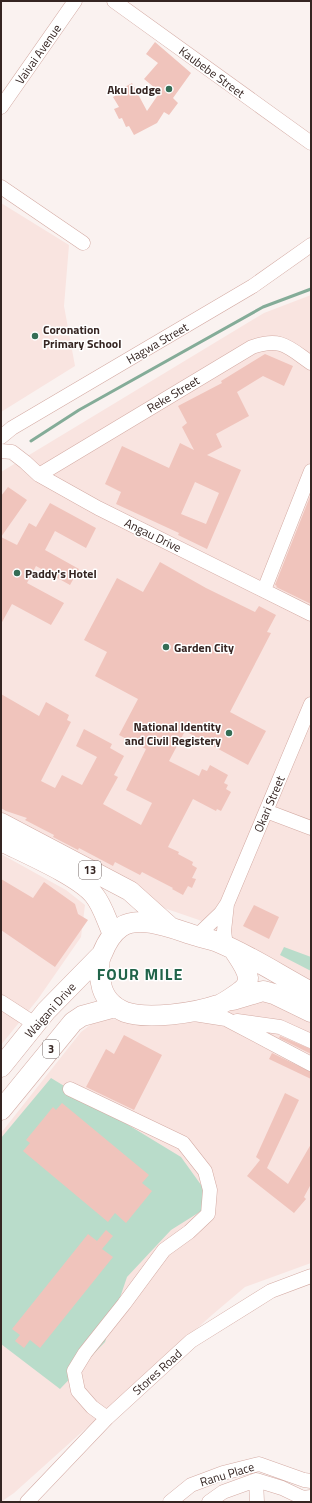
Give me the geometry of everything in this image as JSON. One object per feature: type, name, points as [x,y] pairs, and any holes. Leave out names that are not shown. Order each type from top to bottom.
[{"type":"highway","name":"13","points":[[1,823],[130,890],[171,927]]},
{"type":"highway","name":"13","points":[[1,840],[58,870],[86,887],[95,896],[113,934],[122,926],[144,922],[171,927],[214,940],[311,992]]},
{"type":"highway","points":[[113,934],[101,955],[99,973],[101,987],[106,998],[115,1007],[126,1012],[147,1015],[223,1012],[263,991],[274,994],[311,1012]]},
{"type":"highway","points":[[223,1012],[245,987],[248,979],[245,968],[229,948]]},
{"type":"highway","name":"Waigani Drive","points":[[1,1067],[46,1011],[101,955]]},
{"type":"highway","name":"3","points":[[1,1110],[73,1022],[82,1016],[115,1007]]},
{"type":"street","name":"Vaivai Avenue","points":[[1,107],[75,1]]},
{"type":"street","name":"Kaubebe Street","points":[[114,1],[311,143]]},
{"type":"street","points":[[1,187],[83,243]]},
{"type":"street","name":"Hagwa Street","points":[[1,437],[12,428],[253,286],[311,245]]},
{"type":"street","name":"Reke Street","points":[[39,476],[252,347],[266,342],[275,342],[286,346],[311,363]]},
{"type":"street","name":"Angau Drive","points":[[7,451],[25,462],[39,476],[98,508],[311,614]]},
{"type":"street","points":[[264,590],[311,471]]},
{"type":"street","name":"Okari Street","points":[[197,936],[227,904],[311,704]]},
{"type":"street","points":[[266,811],[311,828]]},
{"type":"street","name":"Okari Street","points":[[227,904],[224,931],[229,948]]},
{"type":"street","points":[[1,1002],[35,1024]]},
{"type":"street","points":[[223,1012],[280,1027],[311,1042]]},
{"type":"street","points":[[223,1012],[311,1064]]},
{"type":"street","points":[[70,1089],[184,1143],[205,1171],[210,1190],[208,1214],[189,1232],[164,1250],[85,1353],[74,1371],[78,1390],[92,1407],[107,1418]]},
{"type":"street","name":"Stores Road","points":[[27,1502],[107,1418],[191,1341],[271,1292],[311,1276]]},
{"type":"street","name":"Ranu Place","points":[[170,1502],[191,1485],[223,1473],[259,1464],[304,1480],[311,1481]]},
{"type":"street","points":[[256,1480],[257,1502]]},
{"type":"street","name":"Ranu Place","points":[[209,1502],[223,1492],[256,1480],[282,1488],[303,1498],[311,1498]]},
{"type":"shaded area","name":"Coronation Primary School","points":[[1,203],[69,245],[64,306],[75,366],[1,412]]},
{"type":"shaded area","points":[[311,295],[311,982],[199,920],[158,906],[1,812],[1,472],[264,313]]},
{"type":"shaded area","points":[[1,854],[66,890],[85,905],[81,937],[38,999],[1,1045]]},
{"type":"shaded area","points":[[263,997],[311,1021],[311,1263],[245,1287],[14,1493],[1,1502],[1,1133],[81,1032],[98,1019],[111,1019],[151,1024]]},
{"type":"green space","points":[[284,947],[311,957],[311,971],[280,955]]},
{"type":"green space","points":[[51,1078],[181,1157],[214,1203],[171,1230],[127,1277],[105,1342],[60,1389],[1,1344],[1,1138]]},
{"type":"building","name":"Aku Lodge","points":[[155,42],[191,73],[173,98],[178,103],[169,115],[164,112],[157,123],[134,135],[129,126],[126,127],[122,118],[119,119],[114,109],[119,107],[113,97],[124,91],[123,88],[132,83],[147,111],[160,92],[144,79],[158,63],[146,54]]},
{"type":"building","points":[[265,354],[293,366],[284,386],[263,376],[237,392],[249,416],[216,434],[222,447],[207,455],[241,470],[207,549],[178,535],[179,533],[116,504],[121,492],[105,484],[122,446],[169,468],[180,443],[194,450],[182,427],[187,423],[178,406],[222,383],[221,381]],"holes":[[[195,482],[219,493],[206,524],[181,514]]]},
{"type":"building","points":[[8,487],[27,500],[1,537],[1,496]]},
{"type":"building","points":[[311,494],[311,604],[276,587],[277,586],[275,585]]},
{"type":"building","name":"Paddy's Hotel","points":[[50,503],[96,528],[86,548],[55,531],[45,550],[79,569],[70,585],[36,566],[27,583],[64,603],[51,625],[12,604],[1,624],[1,537],[17,545],[29,523],[36,527]]},
{"type":"building","points":[[160,562],[206,588],[255,612],[259,606],[276,615],[267,632],[271,633],[230,712],[266,731],[248,765],[185,731],[169,761],[199,776],[202,769],[207,771],[210,765],[228,775],[224,783],[228,785],[226,789],[231,792],[221,811],[217,809],[216,811],[193,799],[168,847],[179,852],[178,854],[193,862],[192,865],[197,868],[192,878],[196,879],[192,888],[188,886],[183,895],[172,889],[173,888],[142,872],[140,875],[115,862],[113,866],[79,848],[78,850],[53,837],[54,835],[25,820],[27,818],[1,808],[1,694],[39,716],[46,702],[69,715],[67,720],[71,722],[41,781],[55,788],[62,775],[82,785],[97,757],[76,746],[84,729],[112,744],[110,748],[124,756],[114,775],[118,777],[103,804],[141,825],[152,803],[126,790],[146,749],[119,735],[138,699],[95,676],[107,652],[84,640],[117,578],[143,592]]},
{"type":"building","points":[[1,879],[33,898],[44,882],[75,904],[78,914],[88,920],[55,967],[1,930]]},
{"type":"building","points":[[254,905],[279,917],[269,939],[243,926]]},
{"type":"building","points":[[124,1035],[162,1055],[134,1110],[86,1087],[106,1049],[114,1054]]},
{"type":"building","points":[[280,1036],[311,1049],[311,1054],[279,1038]]},
{"type":"building","points":[[272,1053],[311,1072],[311,1079],[269,1059]]},
{"type":"building","points":[[285,1093],[299,1100],[267,1168],[288,1184],[311,1144],[311,1184],[304,1197],[306,1199],[294,1213],[247,1176],[260,1160],[256,1157]]},
{"type":"building","points":[[62,1103],[149,1175],[142,1183],[152,1191],[126,1223],[115,1213],[108,1222],[23,1151],[30,1143],[26,1140],[53,1107],[56,1110]]},
{"type":"building","points":[[106,1230],[113,1236],[102,1249],[113,1257],[40,1348],[30,1340],[24,1348],[15,1341],[20,1335],[12,1329],[88,1234],[97,1241]]},
{"type":"waterway","points":[[31,441],[79,410],[263,307],[311,289]]},
{"type":"place","name":"Aku Lodge","points":[[169,89]]},
{"type":"place","name":"Coronation Primary School","points":[[35,336]]},
{"type":"place","name":"Paddy's Hotel","points":[[17,573]]},
{"type":"place","name":"Garden City","points":[[166,647]]},
{"type":"place","name":"National Identity and Civil Registery","points":[[229,733]]},
{"type":"district","name":"FOUR MILE","points":[[140,974]]}]
